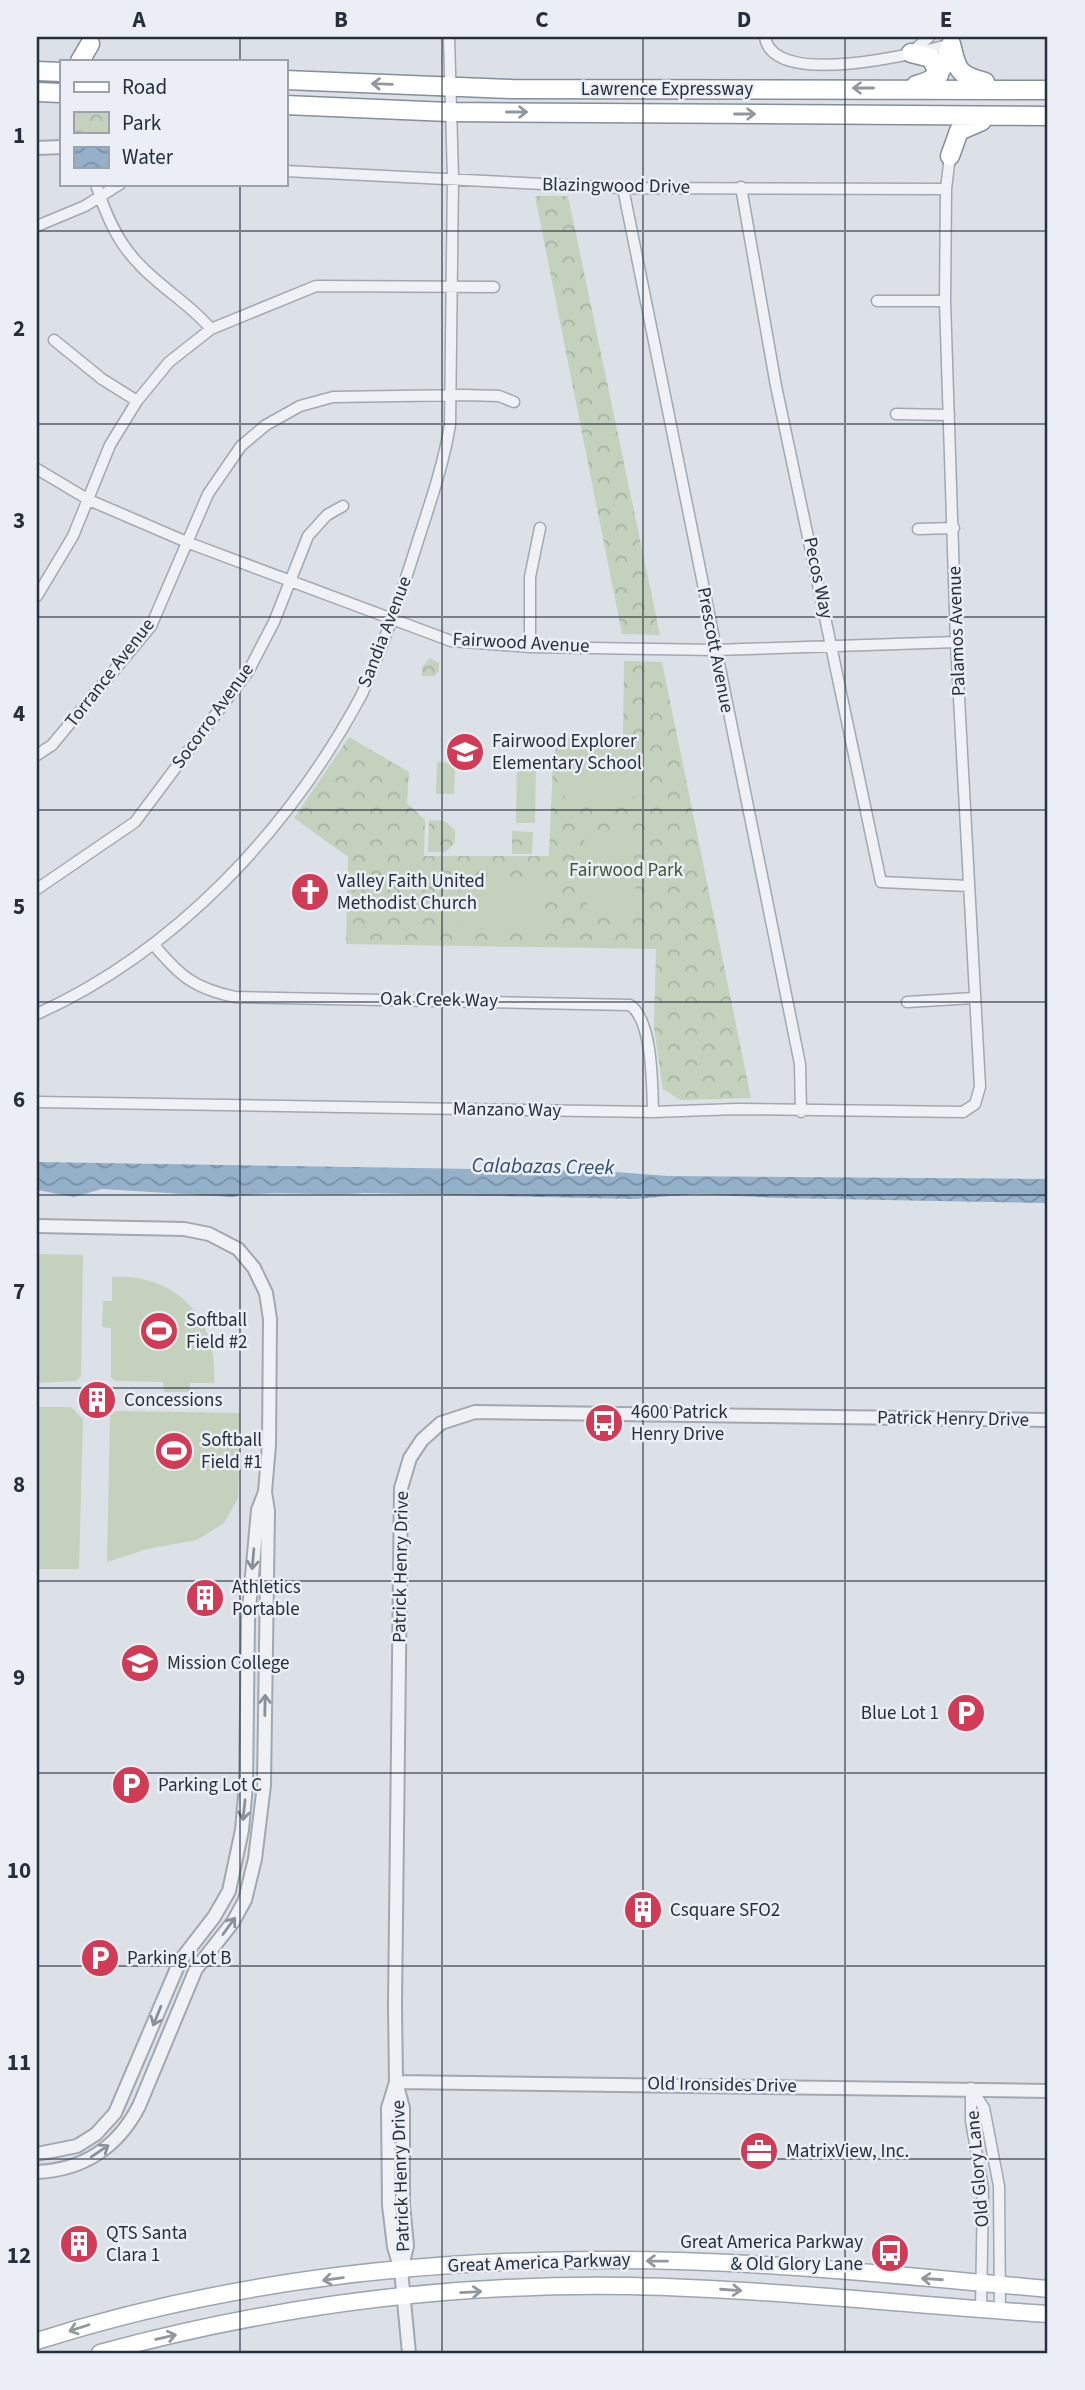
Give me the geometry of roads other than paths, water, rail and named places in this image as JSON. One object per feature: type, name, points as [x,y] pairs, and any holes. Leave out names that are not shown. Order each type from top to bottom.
[{"type":"highway","points":[[80,60],[90,40]]},
{"type":"highway","points":[[90,40],[99,60]]},
{"type":"highway","points":[[902,88],[932,81],[939,75],[951,40]]},
{"type":"highway","points":[[951,40],[959,70],[965,77],[1005,88]]},
{"type":"highway","points":[[911,53],[931,58],[939,75]]},
{"type":"highway","points":[[37,71],[60,72]]},
{"type":"highway","name":"Lawrence Expressway","points":[[287,80],[450,87],[1048,90]]},
{"type":"highway","name":"Lawrence Expressway","points":[[287,105],[449,112],[1048,116]]},
{"type":"highway","points":[[903,114],[938,126],[947,139],[950,156]]},
{"type":"highway","points":[[950,156],[957,136],[964,126],[1008,116]]},
{"type":"main road","name":"Great America Parkway","points":[[37,2341],[97,2322],[205,2298],[401,2270],[540,2261],[641,2260],[1048,2289]]},
{"type":"main road","name":"Great America Parkway","points":[[100,2353],[267,2316],[403,2297],[628,2286],[807,2295],[1048,2314]]},
{"type":"street","name":"Sandia Avenue","points":[[37,1014],[72,998],[153,944],[228,879],[292,805],[362,694],[392,621],[445,457],[451,395],[453,178],[449,112],[449,37]]},
{"type":"street","points":[[765,37],[771,54],[791,61],[874,62],[951,40]]},
{"type":"street","points":[[911,53],[929,37]]},
{"type":"street","points":[[37,148],[60,147]]},
{"type":"street","name":"Palamos Avenue","points":[[950,156],[946,189],[945,301],[956,642],[980,1087],[975,1104]]},
{"type":"street","name":"Blazingwood Drive","points":[[287,171],[623,188],[946,189]]},
{"type":"street","points":[[96,186],[115,233],[139,264],[197,312],[211,329]]},
{"type":"street","points":[[37,226],[54,222],[116,186]]},
{"type":"street","name":"Pecos Way","points":[[741,187],[776,386],[881,882],[968,886]]},
{"type":"street","name":"Prescott Avenue","points":[[623,188],[800,1065],[801,1112]]},
{"type":"street","points":[[37,596],[52,575],[89,500],[110,445],[137,401],[169,362],[211,329],[316,286],[494,287]]},
{"type":"street","points":[[877,301],[945,301]]},
{"type":"street","points":[[54,340],[102,379],[137,401]]},
{"type":"street","name":"Torrance Avenue","points":[[37,755],[52,745],[150,626],[189,543],[208,494],[241,446],[266,425],[300,406],[333,397],[499,396],[514,402]]},
{"type":"street","points":[[896,414],[949,415]]},
{"type":"street","name":"Fairwood Avenue","points":[[37,469],[89,500],[189,543],[392,621],[452,641],[530,647],[715,650],[956,642]]},
{"type":"street","name":"Socorro Avenue","points":[[37,889],[135,822],[249,670],[274,622],[308,537],[327,515],[343,506]]},
{"type":"street","points":[[530,647],[530,577],[540,528]]},
{"type":"street","points":[[918,529],[954,528]]},
{"type":"street","name":"Oak Creek Way","points":[[153,944],[172,966],[198,987],[235,997],[630,1005],[640,1013],[648,1047],[653,1112]]},
{"type":"street","points":[[907,1002],[974,998]]},
{"type":"street","name":"Manzano Way","points":[[37,1102],[653,1112],[737,1109],[801,1112],[963,1112],[975,1104]]},
{"type":"street","points":[[37,1226],[195,1230],[229,1242],[246,1258],[261,1279],[269,1307],[264,1784],[255,1859],[245,1900],[233,1922],[197,1969],[139,2106],[127,2126],[105,2150],[85,2161],[63,2169],[37,2172]]},
{"type":"street","name":"Patrick Henry Drive","points":[[409,2353],[401,2270],[407,2246],[402,2196],[403,2108],[396,2082],[401,1488],[410,1458],[422,1440],[441,1423],[486,1411],[677,1417],[1048,1420]]},
{"type":"street","points":[[37,2154],[77,2146],[96,2134],[115,2113],[180,1961],[214,1917],[229,1891],[244,1809],[250,1584],[258,1510],[265,1492]]},
{"type":"street","name":"Old Ironsides Drive","points":[[396,2082],[1048,2091]]},
{"type":"street","name":"Old Glory Lane","points":[[971,2088],[971,2121],[983,2189],[981,2310]]},
{"type":"street","name":"Old Glory Lane","points":[[971,2088],[984,2108],[999,2186],[1000,2311]]},
{"type":"water","points":[[37,1162],[602,1171],[668,1176],[1048,1179],[1048,1203],[695,1194],[635,1199],[364,1193],[232,1197],[102,1189],[74,1197],[37,1190]]},
{"type":"place","name":"Fairwood Explorer Elementary School","points":[[465,752]]},
{"type":"place","name":"Valley Faith United Methodist Church","points":[[310,892]]},
{"type":"place","name":"Softball Field #2","points":[[159,1331]]},
{"type":"place","name":"Concessions","points":[[97,1400]]},
{"type":"place","name":"4600 Patrick Henry Drive","points":[[604,1423]]},
{"type":"place","name":"Softball Field #1","points":[[174,1451]]},
{"type":"place","name":"Athletics Portable","points":[[205,1598]]},
{"type":"place","name":"Mission College","points":[[140,1663]]},
{"type":"place","name":"Blue Lot 1","points":[[966,1713]]},
{"type":"place","name":"Parking Lot C","points":[[131,1785]]},
{"type":"place","name":"Csquare SFO2","points":[[643,1910]]},
{"type":"place","name":"Parking Lot B","points":[[100,1958]]},
{"type":"place","name":"MatrixView, Inc.","points":[[759,2151]]},
{"type":"place","name":"QTS Santa Clara 1","points":[[79,2244]]},
{"type":"place","name":"Great America Parkway & Old Glory Lane","points":[[890,2253]]},
{"type":"park label","name":"Fairwood Park","points":[[626,870]]},
{"type":"water label","name":"Calabazas Creek","points":[[543,1166]]}]
